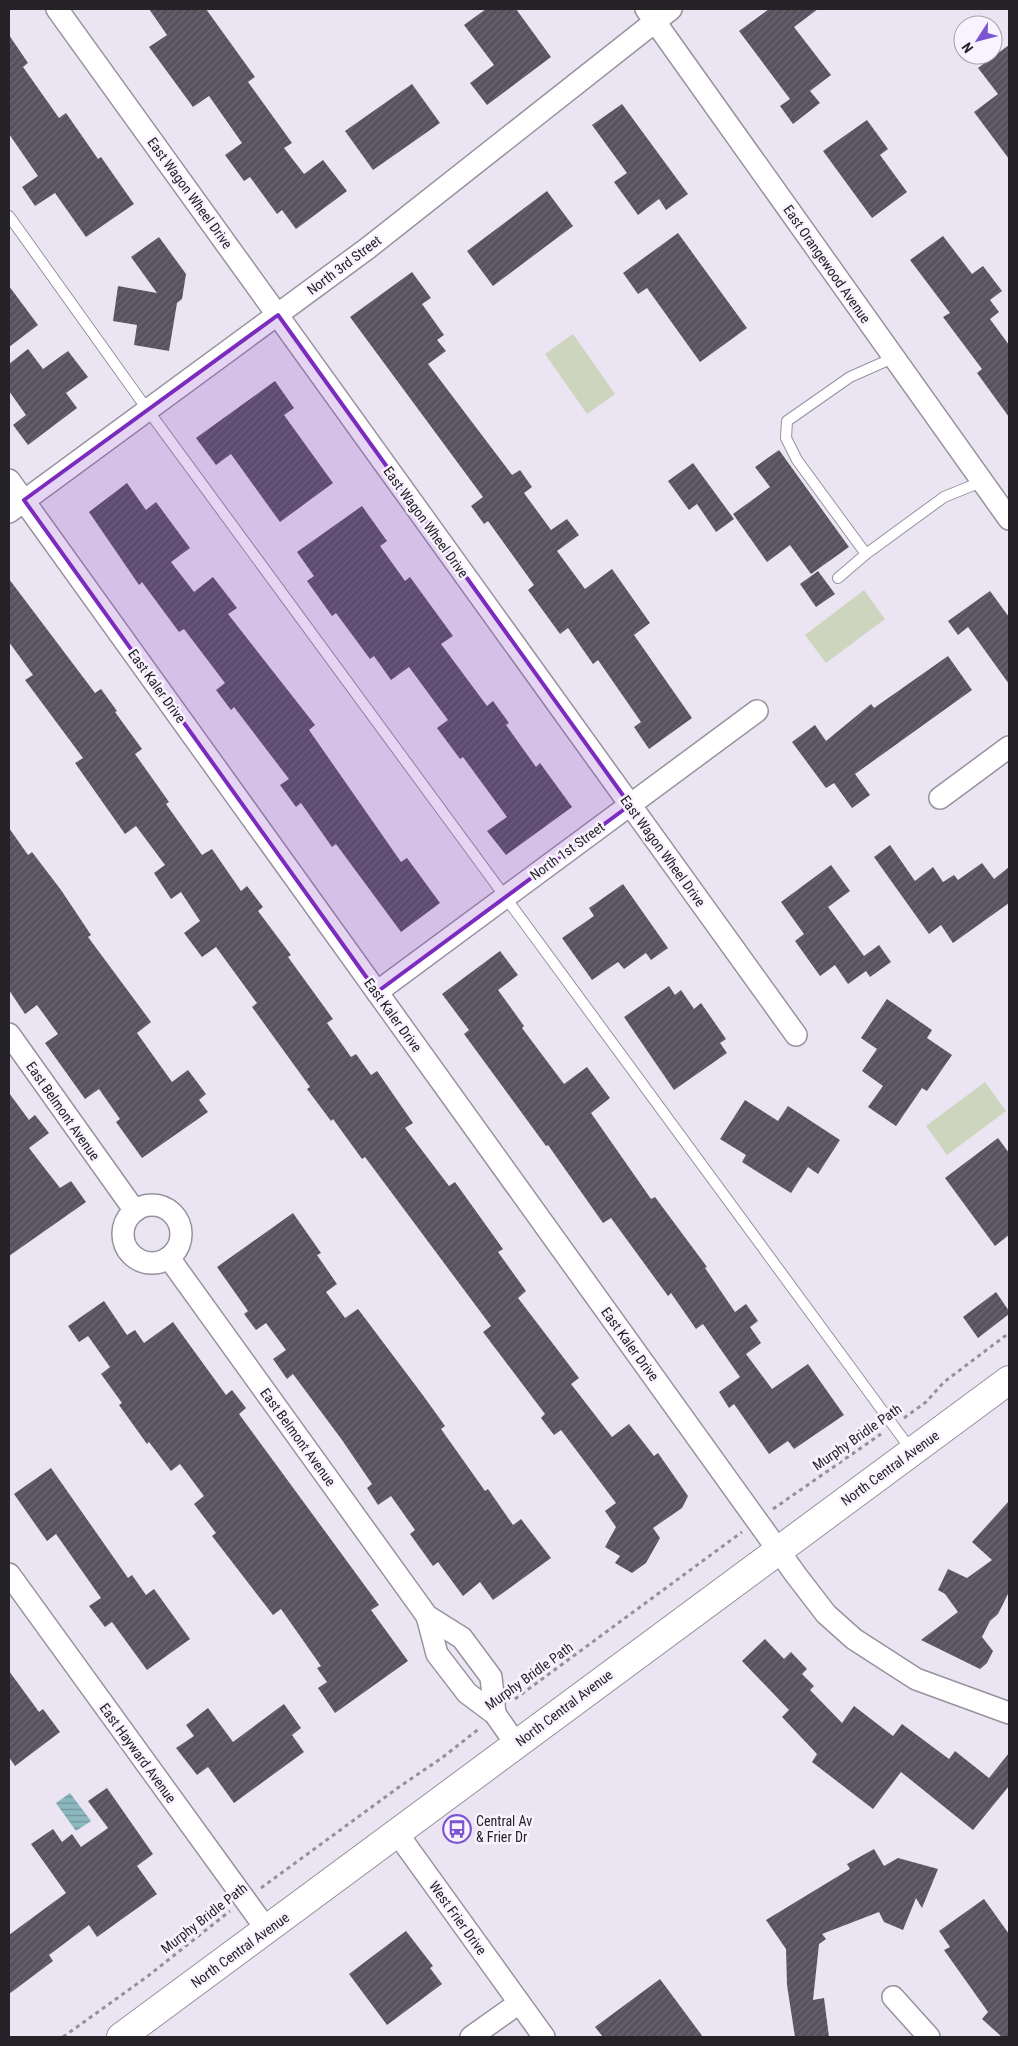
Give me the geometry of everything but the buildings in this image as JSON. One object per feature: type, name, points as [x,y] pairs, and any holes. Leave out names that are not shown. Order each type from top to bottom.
[{"type":"main road","name":"North Central Avenue","points":[[121,2037],[778,1550],[1005,1386]]},
{"type":"street","name":"East Wagon Wheel Drive","points":[[57,9],[796,1035]]},
{"type":"street","name":"North 3rd Street","points":[[16,506],[368,248],[657,13]]},
{"type":"street","name":"East Orangewood Avenue","points":[[657,13],[893,358],[1009,519]]},
{"type":"street","name":"East Kaler Drive","points":[[9,480],[16,506],[377,992],[757,1521],[826,1614],[854,1639],[916,1679],[1009,1713]]},
{"type":"street","name":"North 1st Street","points":[[377,992],[757,711]]},
{"type":"street","points":[[940,798],[1009,747]]},
{"type":"street","name":"East Belmont Avenue","points":[[9,1034],[135,1211]]},
{"type":"street","points":[[159,1205],[173,1214],[181,1228],[179,1245],[169,1258],[154,1264],[137,1260],[126,1248],[122,1232],[128,1216],[135,1211],[142,1206],[159,1205]]},
{"type":"street","name":"East Belmont Avenue","points":[[169,1258],[427,1616],[437,1654],[467,1693],[495,1714],[516,1744]]},
{"type":"street","name":"East Hayward Avenue","points":[[9,1574],[267,1930]]},
{"type":"street","name":"East Belmont Avenue","points":[[427,1616],[462,1638],[491,1677],[495,1714]]},
{"type":"street","name":"West Frier Drive","points":[[397,1833],[544,2037]]},
{"type":"street","points":[[893,1997],[928,2037]]},
{"type":"street","points":[[471,2037],[520,2003]]},
{"type":"lane","points":[[9,216],[147,409],[912,1452]]},
{"type":"lane","points":[[866,554],[797,460],[786,438],[788,421],[850,378],[893,358]]},
{"type":"lane","points":[[838,578],[866,554],[944,497],[981,482]]},
{"type":"path","name":"Murphy Bridle Path","points":[[63,2037],[148,1976],[245,1900],[399,1787],[444,1757],[495,1714],[757,1521],[926,1402],[944,1382],[1009,1333]]},
{"type":"highlighted area","points":[[278,315],[630,805],[377,992],[24,500]]},
{"type":"green space","points":[[573,334],[615,394],[587,414],[545,354]]},
{"type":"green space","points":[[864,590],[885,619],[826,663],[805,635]]},
{"type":"green space","points":[[985,1082],[1006,1111],[947,1155],[926,1126]]},
{"type":"water","points":[[70,1793],[91,1821],[76,1831],[56,1803]]},
{"type":"place","name":"Central Av & Frier Dr","points":[[457,1829]]}]
